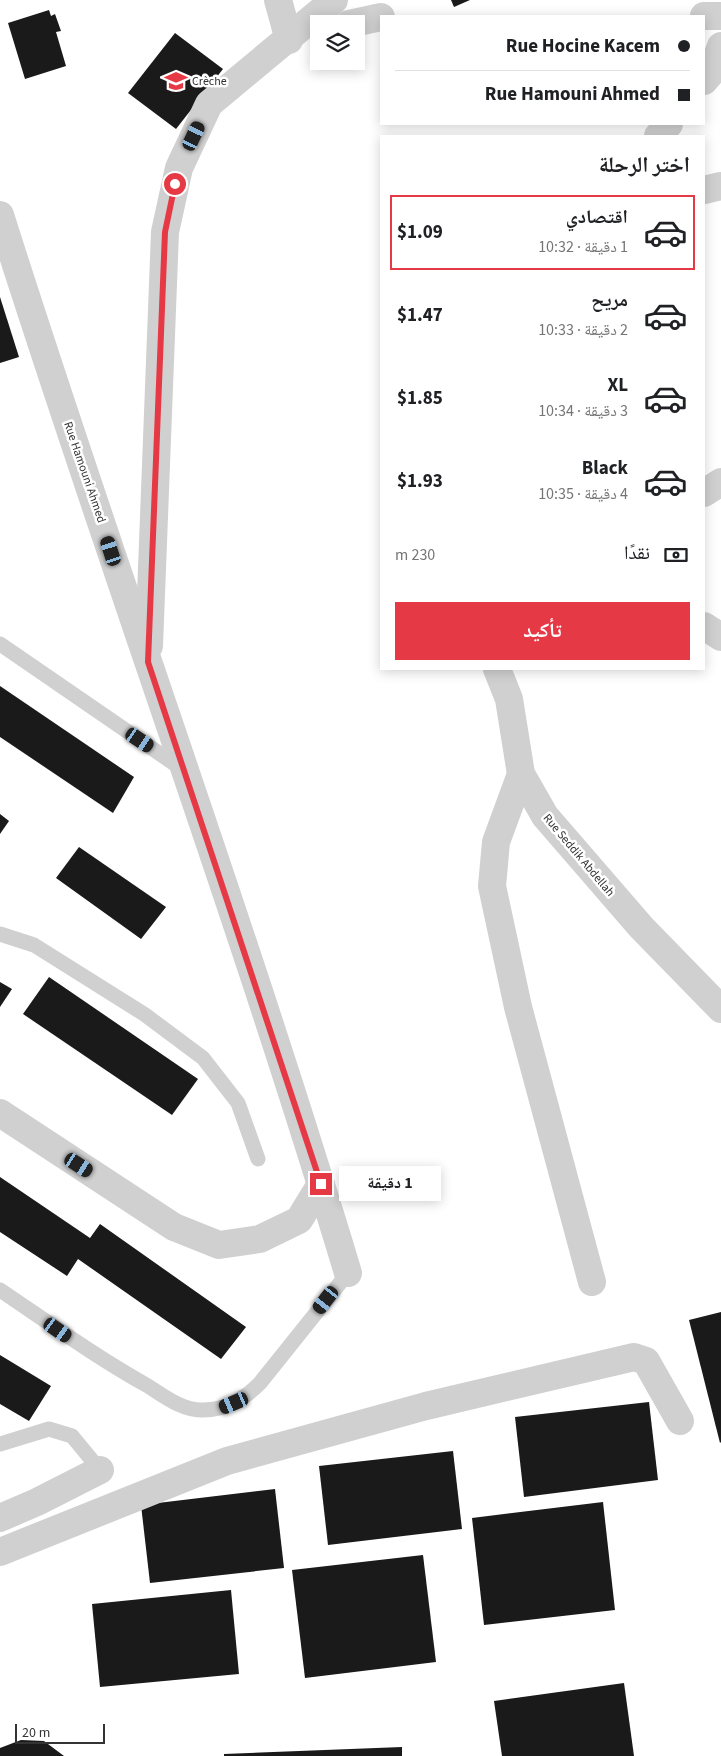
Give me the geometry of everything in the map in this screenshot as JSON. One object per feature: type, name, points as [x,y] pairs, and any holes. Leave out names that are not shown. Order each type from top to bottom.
[{"type":"street","points":[[278,0],[289,40]]},
{"type":"street","points":[[148,662],[165,232],[179,168],[209,104],[289,40],[334,0]]},
{"type":"street","points":[[705,16],[721,16]]},
{"type":"street","points":[[365,20],[380,17]]},
{"type":"street","points":[[289,40],[310,34]]},
{"type":"street","points":[[705,80],[711,73],[721,46]]},
{"type":"street","points":[[659,135],[668,125]]},
{"type":"street","points":[[705,190],[721,186]]},
{"type":"street","name":"Rue Hamouni Ahmed","points":[[0,215],[186,771],[321,1184],[348,1273]]},
{"type":"street","points":[[705,493],[721,482]]},
{"type":"street","points":[[705,627],[721,637]]},
{"type":"street","name":"Rue Seddik Abdellah","points":[[503,673],[521,774],[545,816],[641,927],[721,1009]]},
{"type":"street","points":[[521,774],[496,842],[492,886],[518,1007],[592,1282]]},
{"type":"street","points":[[0,1113],[174,1227],[219,1245],[260,1240],[299,1220],[321,1184]]},
{"type":"street","points":[[0,1552],[227,1461],[426,1406],[634,1357],[646,1361],[680,1420]]},
{"type":"street","points":[[0,1518],[37,1502],[100,1470]]},
{"type":"lane","points":[[0,644],[186,771]]},
{"type":"lane","points":[[0,934],[34,944],[144,1014],[203,1058],[238,1102],[258,1159]]},
{"type":"lane","points":[[0,1290],[102,1360],[183,1407],[202,1411],[224,1407],[244,1399],[260,1383],[348,1273]]},
{"type":"lane","points":[[0,1444],[48,1430],[72,1436],[100,1470]]},
{"type":"building","points":[[451,0],[470,0],[454,7]]},
{"type":"building","points":[[49,10],[51,16],[55,14],[61,31],[56,32],[66,66],[25,79],[8,23]]},
{"type":"building","name":"Crèche","points":[[175,33],[223,69],[176,129],[128,93]]},
{"type":"building","points":[[0,297],[19,357],[0,363]]},
{"type":"building","points":[[0,686],[134,777],[113,813],[0,737]]},
{"type":"building","points":[[0,814],[9,821],[0,834]]},
{"type":"building","points":[[79,847],[166,907],[141,939],[56,878]]},
{"type":"building","points":[[49,977],[198,1079],[172,1115],[23,1014]]},
{"type":"building","points":[[0,982],[12,989],[0,1007]]},
{"type":"building","points":[[0,1177],[90,1238],[100,1224],[246,1327],[221,1359],[78,1259],[67,1276],[0,1232]]},
{"type":"building","points":[[721,1312],[721,1442],[720,1443],[689,1320]]},
{"type":"building","points":[[0,1355],[51,1386],[29,1421],[0,1404]]},
{"type":"building","points":[[649,1402],[658,1480],[524,1497],[515,1417]]},
{"type":"building","points":[[453,1451],[462,1529],[328,1545],[319,1466]]},
{"type":"building","points":[[275,1489],[284,1568],[150,1583],[141,1505]]},
{"type":"building","points":[[603,1502],[615,1610],[484,1625],[472,1518]]},
{"type":"building","points":[[423,1555],[436,1662],[305,1678],[292,1570]]},
{"type":"building","points":[[231,1590],[239,1674],[100,1687],[92,1604]]},
{"type":"building","points":[[624,1683],[634,1756],[502,1756],[494,1701]]},
{"type":"building","points":[[21,1740],[44,1741],[64,1756],[0,1756],[0,1748]]},
{"type":"building","points":[[402,1747],[402,1756],[224,1756],[224,1754]]},
{"type":"place","name":"Crèche","points":[[176,81]]},
{"type":"route","points":[[175,184],[165,232],[148,662],[186,771],[321,1184]]}]
